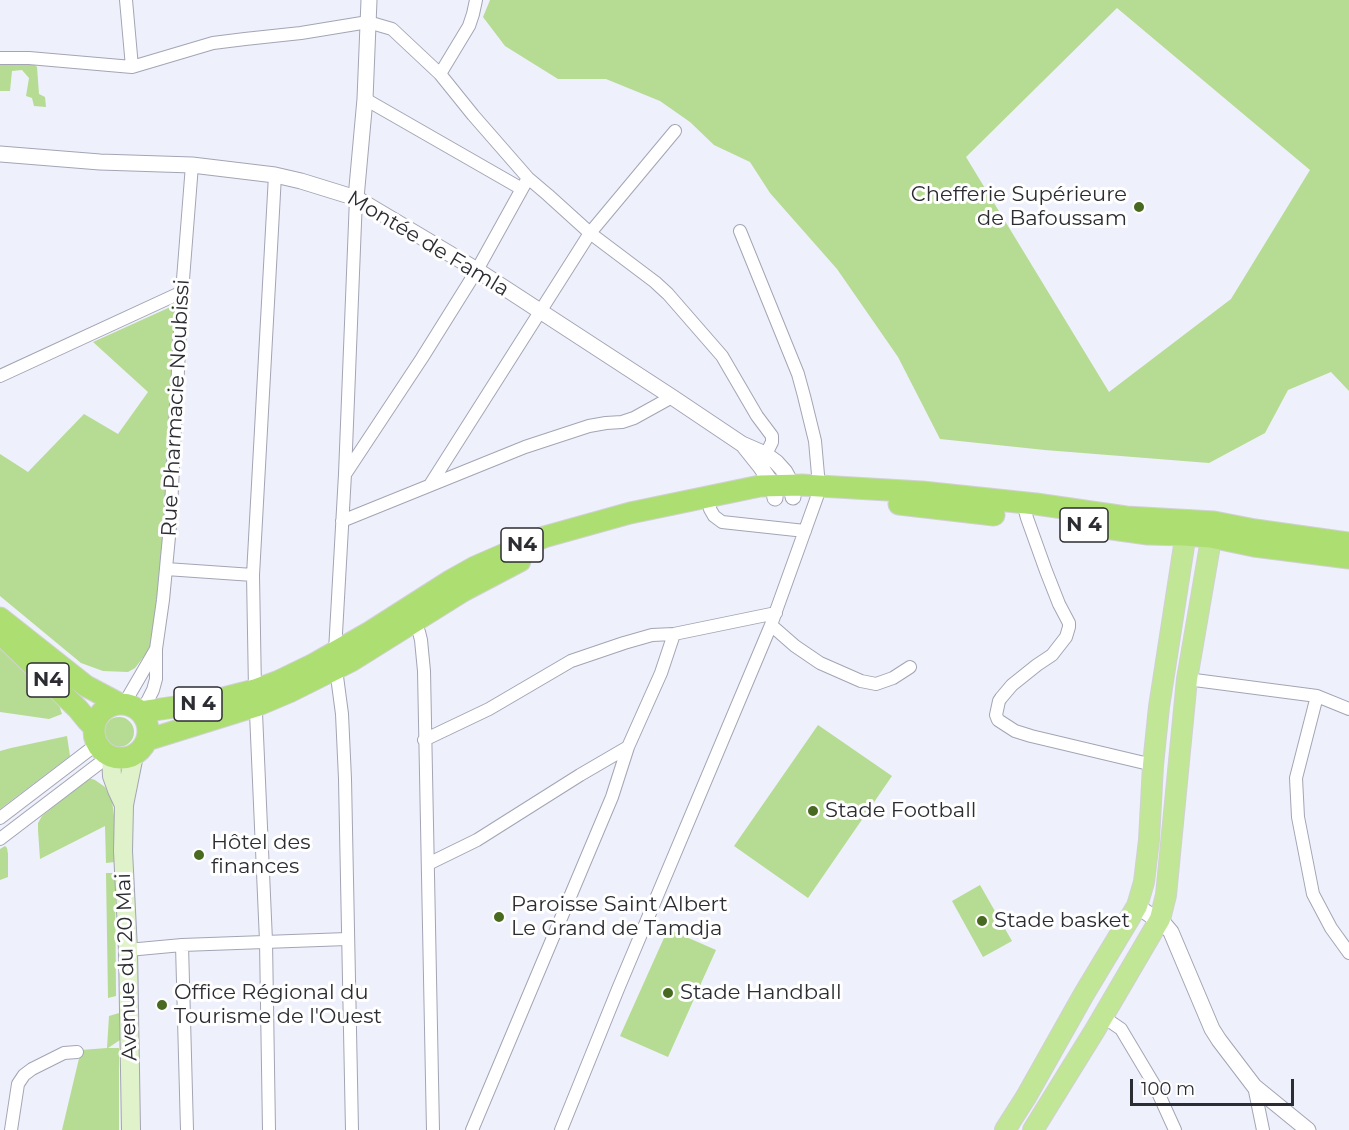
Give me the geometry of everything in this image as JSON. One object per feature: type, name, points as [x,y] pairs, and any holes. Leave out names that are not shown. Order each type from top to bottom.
[{"type":"highway","name":"N4","points":[[256,698],[279,681],[335,660],[370,632],[408,616],[475,567],[544,537],[630,513],[783,491],[818,491]]},
{"type":"highway","name":"N 4","points":[[818,491],[922,492],[1025,511],[1126,517],[1187,528],[1255,530],[1349,543]]},
{"type":"highway","name":"N 4","points":[[1213,530],[1254,546],[1349,558]]},
{"type":"highway","name":"N4","points":[[0,618],[86,686],[131,708]]},
{"type":"highway","name":"N4","points":[[0,634],[61,692],[103,746]]},
{"type":"highway","name":"N 4","points":[[131,708],[256,698]]},
{"type":"highway","name":"N 4","points":[[140,748],[256,698]]},
{"type":"highway","points":[[106,708],[131,708],[147,722],[148,728],[140,748],[127,758],[119,758],[103,746],[97,719],[106,708]]},
{"type":"main road","points":[[1005,1130],[1137,906],[1144,882],[1149,840],[1159,707],[1187,528]]},
{"type":"main road","points":[[1033,1130],[1160,919],[1166,895],[1187,679],[1213,530]]},
{"type":"main road","name":"Avenue du 20 Mai","points":[[103,746],[124,805]]},
{"type":"main road","name":"Avenue du 20 Mai","points":[[130,1130],[128,950],[123,851],[124,805],[140,748]]},
{"type":"street","points":[[126,0],[132,67]]},
{"type":"street","points":[[352,1130],[345,768],[342,714],[335,660],[356,198],[369,0]]},
{"type":"street","points":[[440,74],[468,26],[476,0]]},
{"type":"street","points":[[0,58],[29,58],[132,67],[213,43],[301,33],[368,22],[392,28],[440,74],[525,183]]},
{"type":"street","points":[[364,99],[549,195],[590,233],[655,282],[722,356],[757,416],[772,436],[768,450],[760,457]]},
{"type":"street","points":[[430,485],[590,233],[675,131]]},
{"type":"street","name":"Montée de Famla","points":[[0,154],[100,162],[192,165],[275,175],[356,198],[477,270],[760,457],[781,467],[783,491]]},
{"type":"street","name":"Rue Pharmacie Noubissi","points":[[131,708],[153,690],[156,679],[156,649],[164,600],[174,458],[182,292],[192,165]]},
{"type":"street","points":[[269,1130],[266,941],[253,575],[275,175]]},
{"type":"street","points":[[345,474],[477,270],[525,183]]},
{"type":"street","points":[[561,1130],[776,613],[818,491],[815,441],[798,374],[740,231]]},
{"type":"street","points":[[0,376],[182,292]]},
{"type":"street","points":[[342,520],[525,447],[589,426],[622,422],[634,418],[672,397]]},
{"type":"street","points":[[709,502],[714,516],[722,522],[805,531]]},
{"type":"street","points":[[1025,511],[1055,595],[1069,623],[1068,633],[1053,655],[1012,685],[1001,698],[996,715],[998,720],[1015,731],[1030,736],[1153,765]]},
{"type":"street","points":[[166,569],[253,575]]},
{"type":"street","points":[[424,740],[489,710],[571,661],[652,635],[674,634],[776,613]]},
{"type":"street","points":[[408,616],[418,632],[423,652],[434,1130]]},
{"type":"street","points":[[771,625],[795,646],[820,663],[861,681],[876,684],[893,678],[910,667]]},
{"type":"street","points":[[472,1130],[612,797],[628,747],[674,634]]},
{"type":"street","name":"Rue Pharmacie Noubissi","points":[[131,708],[156,649]]},
{"type":"street","points":[[1187,679],[1317,696],[1349,710]]},
{"type":"street","points":[[1317,696],[1296,778],[1298,817],[1312,894],[1331,928],[1349,953]]},
{"type":"street","points":[[0,818],[103,746]]},
{"type":"street","points":[[0,839],[103,746]]},
{"type":"street","points":[[428,864],[477,840],[628,747]]},
{"type":"street","points":[[1137,906],[1160,919],[1171,932],[1212,1029],[1254,1086],[1308,1130]]},
{"type":"street","points":[[128,950],[182,945],[347,939]]},
{"type":"street","points":[[182,945],[187,1130]]},
{"type":"street","points":[[1102,1016],[1121,1029],[1155,1086],[1174,1130]]},
{"type":"street","points":[[11,1130],[18,1084],[24,1075],[64,1053],[77,1052]]},
{"type":"street","points":[[1254,1086],[1263,1130]]},
{"type":"green space","points":[[490,0],[1349,0],[1349,391],[1331,372],[1288,390],[1265,433],[1209,463],[940,439],[898,357],[837,269],[770,193],[750,162],[714,145],[690,122],[660,101],[606,79],[558,79],[505,46],[483,17]],"holes":[[[1117,8],[1310,170],[1231,299],[1109,392],[966,157]]]},
{"type":"green space","points":[[32,62],[37,67],[39,94],[45,97],[46,107],[34,106],[32,98],[26,96],[29,78],[22,70],[12,71],[10,91],[0,91],[0,63]]},
{"type":"green space","points":[[177,304],[162,543],[152,646],[135,668],[128,672],[103,671],[81,663],[0,596],[0,454],[28,472],[84,414],[118,434],[148,392],[93,342]]},
{"type":"green space","points":[[0,640],[58,702],[62,714],[49,719],[0,712]]},
{"type":"green space","points":[[119,717],[125,718],[133,726],[133,738],[125,746],[119,747],[113,746],[105,738],[104,732],[105,726],[113,718]]},
{"type":"green space","name":"Stade Football","points":[[818,725],[892,776],[808,898],[734,846]]},
{"type":"green space","points":[[67,736],[70,756],[0,809],[0,751]]},
{"type":"green space","points":[[89,778],[105,787],[112,800],[115,862],[106,863],[105,826],[40,859],[38,823],[42,816]]},
{"type":"green space","points":[[5,846],[8,854],[8,877],[0,880],[0,849]]},
{"type":"green space","points":[[106,873],[115,873],[116,996],[108,998]]},
{"type":"green space","name":"Stade basket","points":[[980,885],[1012,941],[983,957],[952,901]]},
{"type":"green space","name":"Stade Handball","points":[[668,929],[716,950],[668,1057],[620,1036]]},
{"type":"green space","points":[[119,1013],[120,1040],[108,1048],[119,1048],[119,1130],[62,1130],[81,1050],[107,1048],[109,1016]]},
{"type":"place","name":"Chefferie Supérieure de Bafoussam","points":[[1139,207]]},
{"type":"place","name":"Stade Football","points":[[813,811]]},
{"type":"place","name":"Hôtel des finances","points":[[199,855]]},
{"type":"place","name":"Paroisse Saint Albert Le Grand de Tamdja","points":[[499,917]]},
{"type":"place","name":"Stade basket","points":[[982,921]]},
{"type":"place","name":"Stade Handball","points":[[668,993]]},
{"type":"place","name":"Office Régional du Tourisme de l'Ouest","points":[[162,1005]]}]
